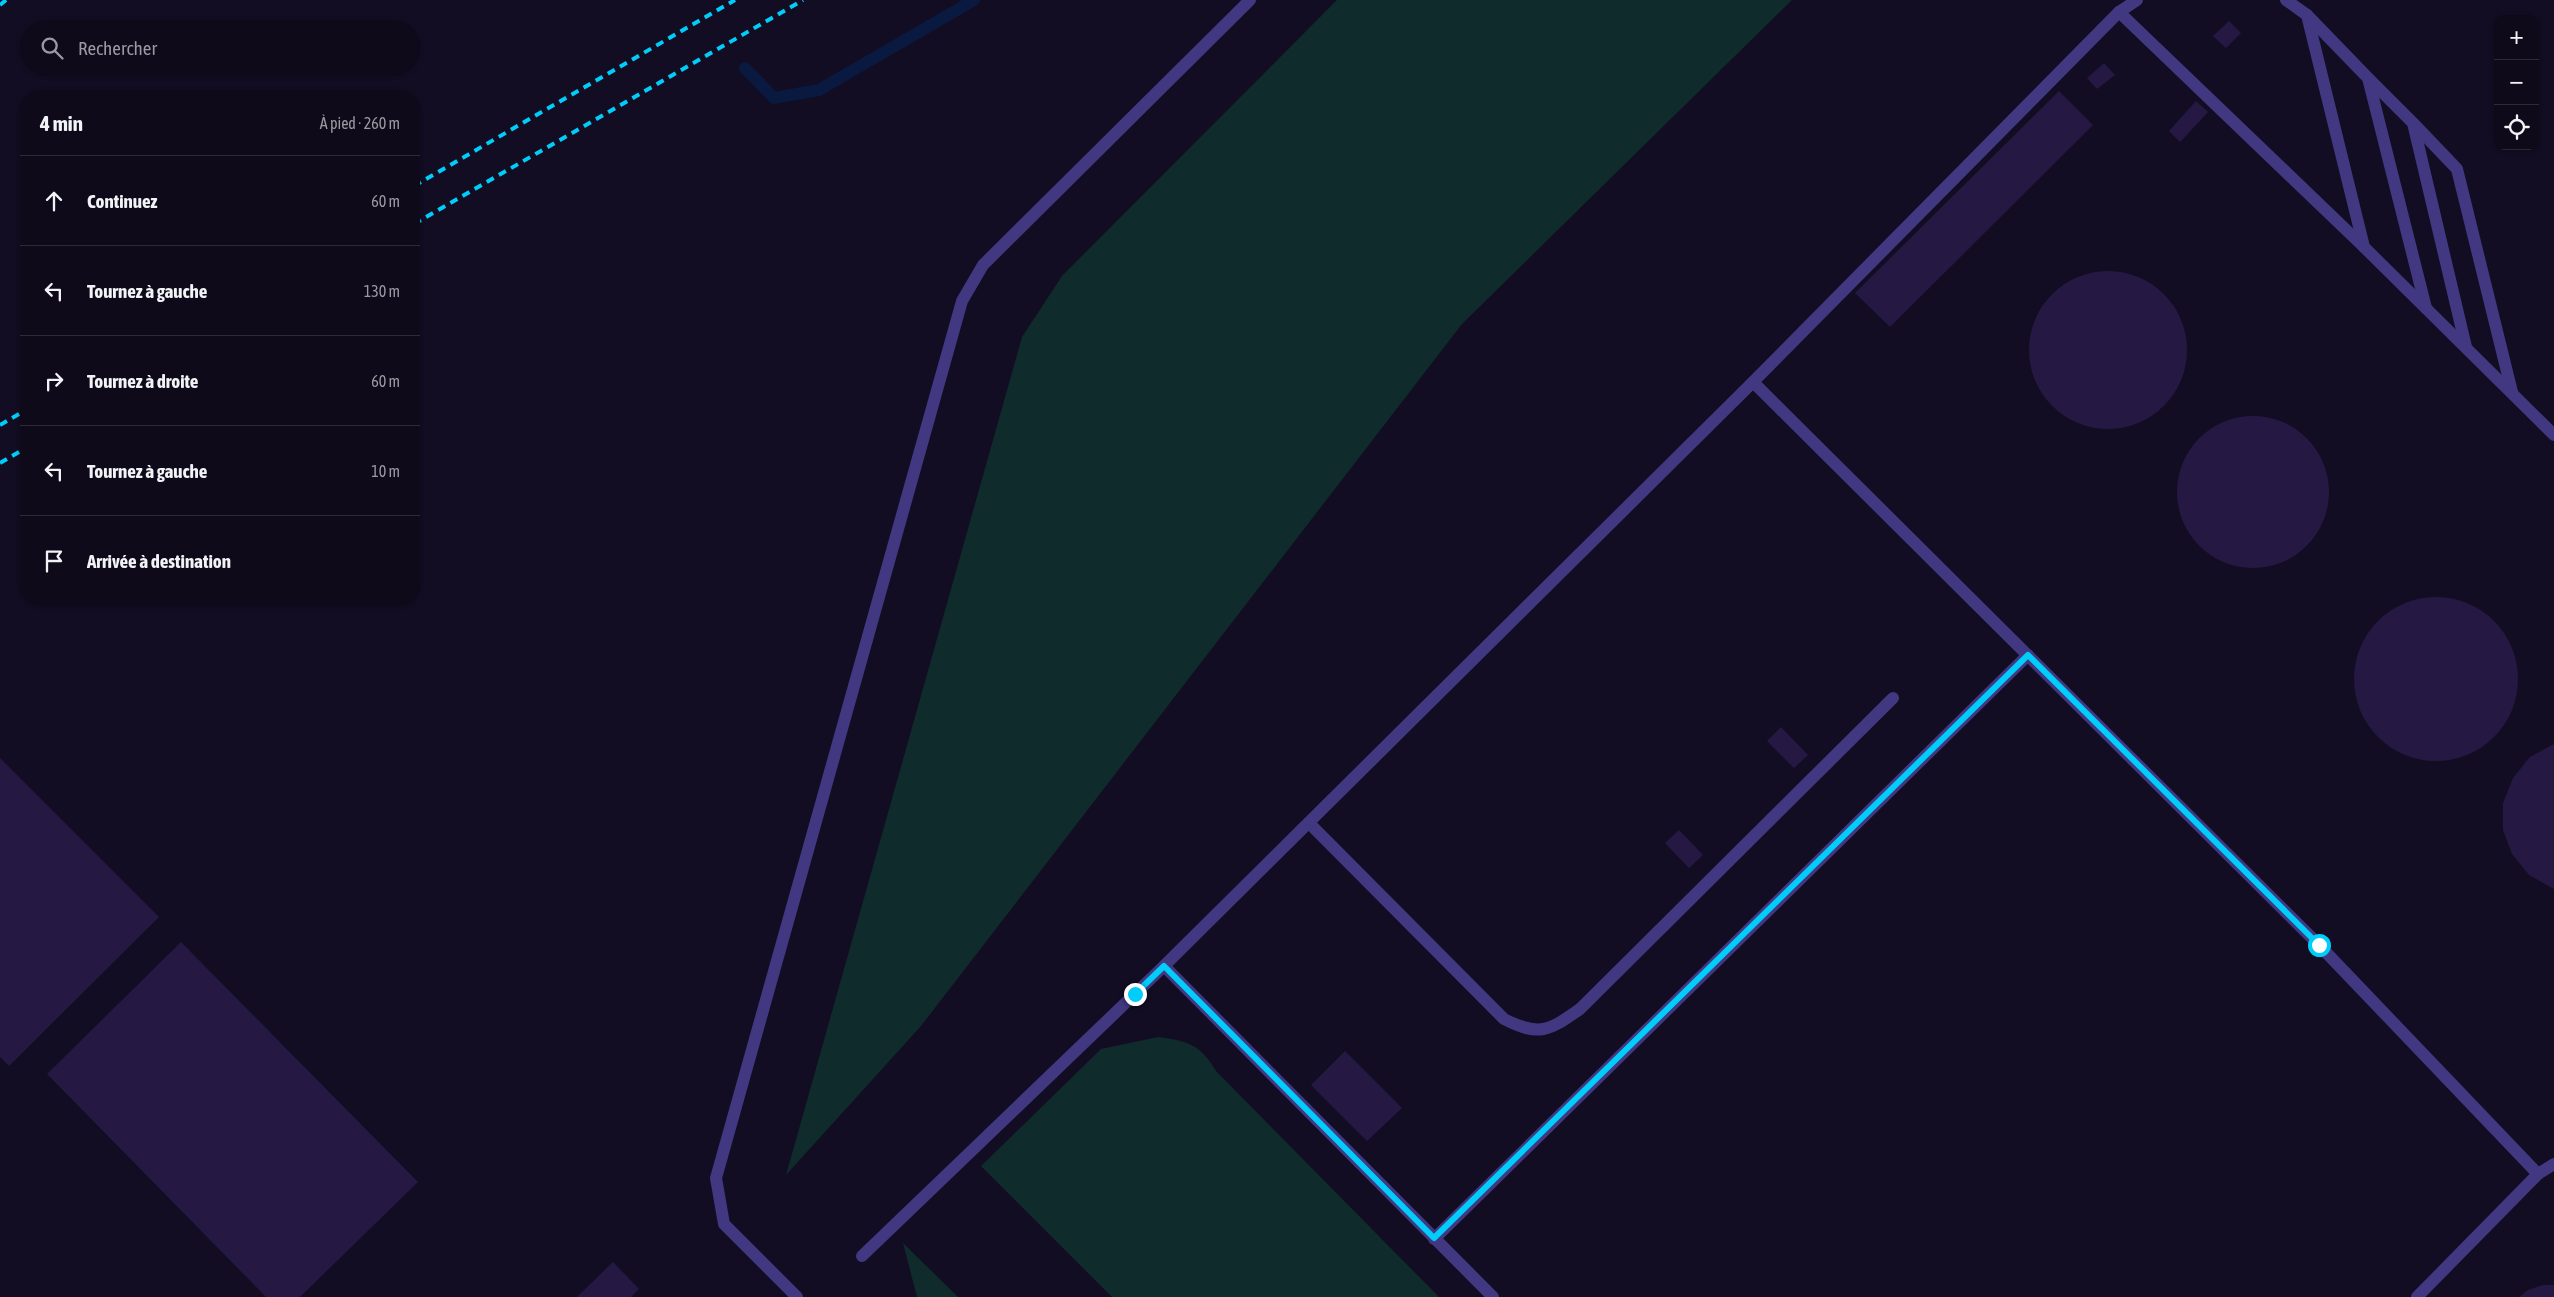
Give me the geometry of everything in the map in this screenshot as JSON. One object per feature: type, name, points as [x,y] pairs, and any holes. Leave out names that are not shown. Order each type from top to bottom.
[{"type":"lane","points":[[797,1297],[724,1224],[716,1178],[962,301],[983,265],[1250,0]]},
{"type":"lane","points":[[862,1256],[1164,966],[1753,382],[2119,12],[2137,0]]},
{"type":"lane","points":[[2286,0],[2307,14],[2457,169],[2512,392]]},
{"type":"lane","points":[[2119,12],[2364,247],[2554,435]]},
{"type":"lane","points":[[2307,14],[2364,247]]},
{"type":"lane","points":[[2368,78],[2426,308]]},
{"type":"lane","points":[[2413,123],[2466,347]]},
{"type":"lane","points":[[1753,382],[2319,945],[2538,1174]]},
{"type":"lane","points":[[1434,1238],[2028,655]]},
{"type":"lane","points":[[1309,823],[1504,1019],[1522,1028],[1541,1031],[1563,1021],[1580,1010],[1893,698]]},
{"type":"lane","points":[[1164,966],[1493,1297]]},
{"type":"lane","points":[[2417,1297],[2538,1174],[2554,1164]]},
{"type":"green space","points":[[1337,0],[1792,0],[1462,324],[921,1026],[786,1175],[1022,337],[1062,276]]},
{"type":"green space","points":[[1158,1037],[1185,1042],[1199,1049],[1216,1071],[1439,1297],[1112,1297],[981,1166],[1101,1049]]},
{"type":"green space","points":[[903,1243],[958,1297],[917,1297]]},
{"type":"building","points":[[2229,21],[2241,33],[2226,48],[2213,36]]},
{"type":"building","points":[[2104,63],[2115,75],[2097,89],[2087,78]]},
{"type":"building","points":[[2059,91],[2093,125],[1890,327],[1855,293]]},
{"type":"building","points":[[2196,101],[2208,112],[2180,142],[2169,131]]},
{"type":"building","points":[[2116,271],[2131,274],[2145,280],[2164,294],[2174,306],[2184,327],[2187,350],[2184,373],[2174,394],[2164,406],[2152,416],[2131,426],[2116,429],[2100,429],[2085,426],[2064,416],[2042,394],[2030,365],[2029,342],[2032,327],[2042,306],[2064,284],[2093,272]]},
{"type":"building","points":[[2253,416],[2282,422],[2307,438],[2323,463],[2329,492],[2323,521],[2307,546],[2282,562],[2253,568],[2224,562],[2199,546],[2183,521],[2177,492],[2183,463],[2199,438],[2224,422]]},
{"type":"building","points":[[2436,597],[2467,603],[2494,621],[2512,648],[2518,679],[2512,710],[2494,737],[2467,755],[2436,761],[2405,755],[2378,737],[2360,710],[2354,679],[2360,648],[2378,621],[2405,603]]},
{"type":"building","points":[[1781,727],[1808,755],[1794,768],[1767,741]]},
{"type":"building","points":[[2554,744],[2554,889],[2529,875],[2512,854],[2503,830],[2503,803],[2513,778],[2530,757]]},
{"type":"building","points":[[0,758],[159,917],[9,1066],[0,1057]]},
{"type":"building","points":[[1679,830],[1703,855],[1689,868],[1665,843]]},
{"type":"building","points":[[181,942],[418,1182],[300,1297],[266,1297],[47,1074]]},
{"type":"building","points":[[1345,1051],[1402,1108],[1367,1141],[1311,1085]]},
{"type":"building","points":[[613,1262],[639,1289],[631,1297],[577,1297]]},
{"type":"building","points":[[2543,1285],[2554,1285],[2554,1297],[2519,1297],[2528,1290]]},
{"type":"waterway","points":[[745,68],[774,98],[819,90],[974,0]]},
{"type":"railway","points":[[0,5],[6,0]]},
{"type":"railway","points":[[420,183],[735,0]]},
{"type":"railway","points":[[420,221],[803,0]]},
{"type":"railway","points":[[0,425],[20,413]]},
{"type":"railway","points":[[0,463],[20,451]]},
{"type":"route","points":[[1135,994],[1164,966],[1434,1238],[2028,655],[2319,945]]}]
